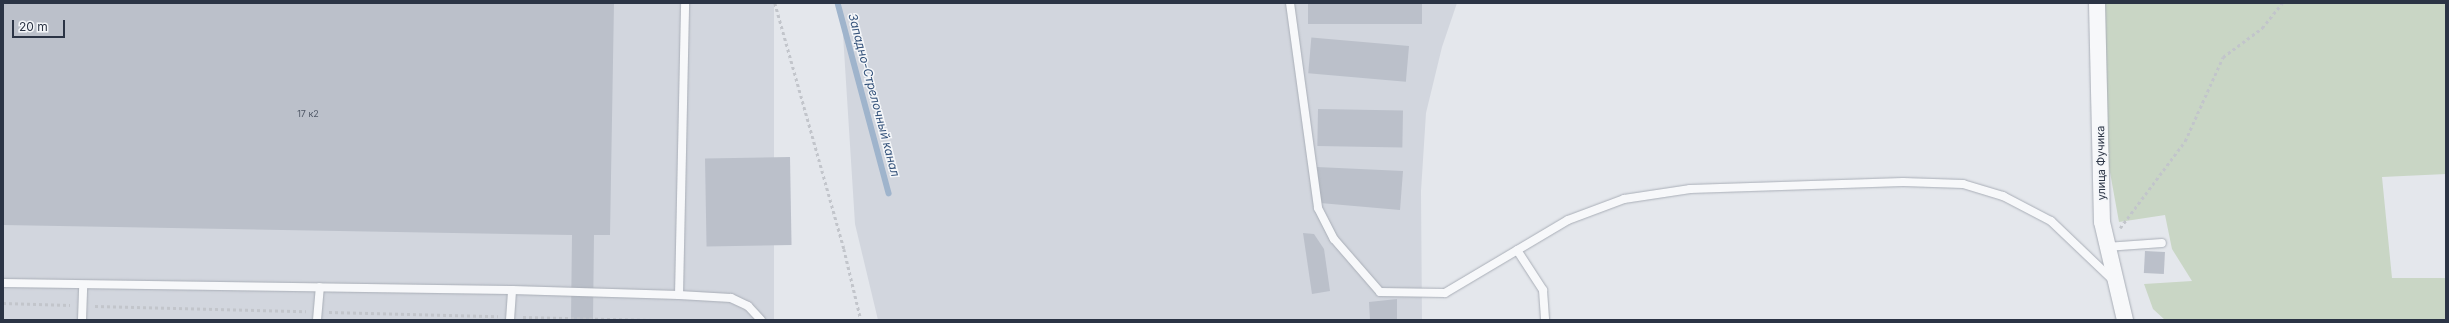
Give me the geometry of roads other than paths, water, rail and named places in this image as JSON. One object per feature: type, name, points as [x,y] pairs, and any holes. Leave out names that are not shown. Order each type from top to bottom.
[{"type":"street","name":"улица Фучика","points":[[2096,3],[2102,222],[2106,247],[2117,284],[2125,320]]},
{"type":"lane","points":[[679,295],[685,3]]},
{"type":"lane","points":[[1290,3],[1318,208],[1334,239],[1380,292],[1444,293],[1568,220],[1624,199],[1690,189],[1903,182],[1963,184],[2003,196],[2051,221],[2117,284]]},
{"type":"lane","points":[[2106,247],[2162,243]]},
{"type":"lane","points":[[1516,250],[1543,290],[1545,320]]},
{"type":"lane","points":[[3,283],[512,290],[679,295],[731,298],[748,306],[761,320]]},
{"type":"lane","points":[[82,320],[83,285]]},
{"type":"lane","points":[[317,320],[320,287]]},
{"type":"lane","points":[[510,320],[512,290]]},
{"type":"waterway","name":"Западно-Стрелочный канал","points":[[838,3],[889,193]]}]
